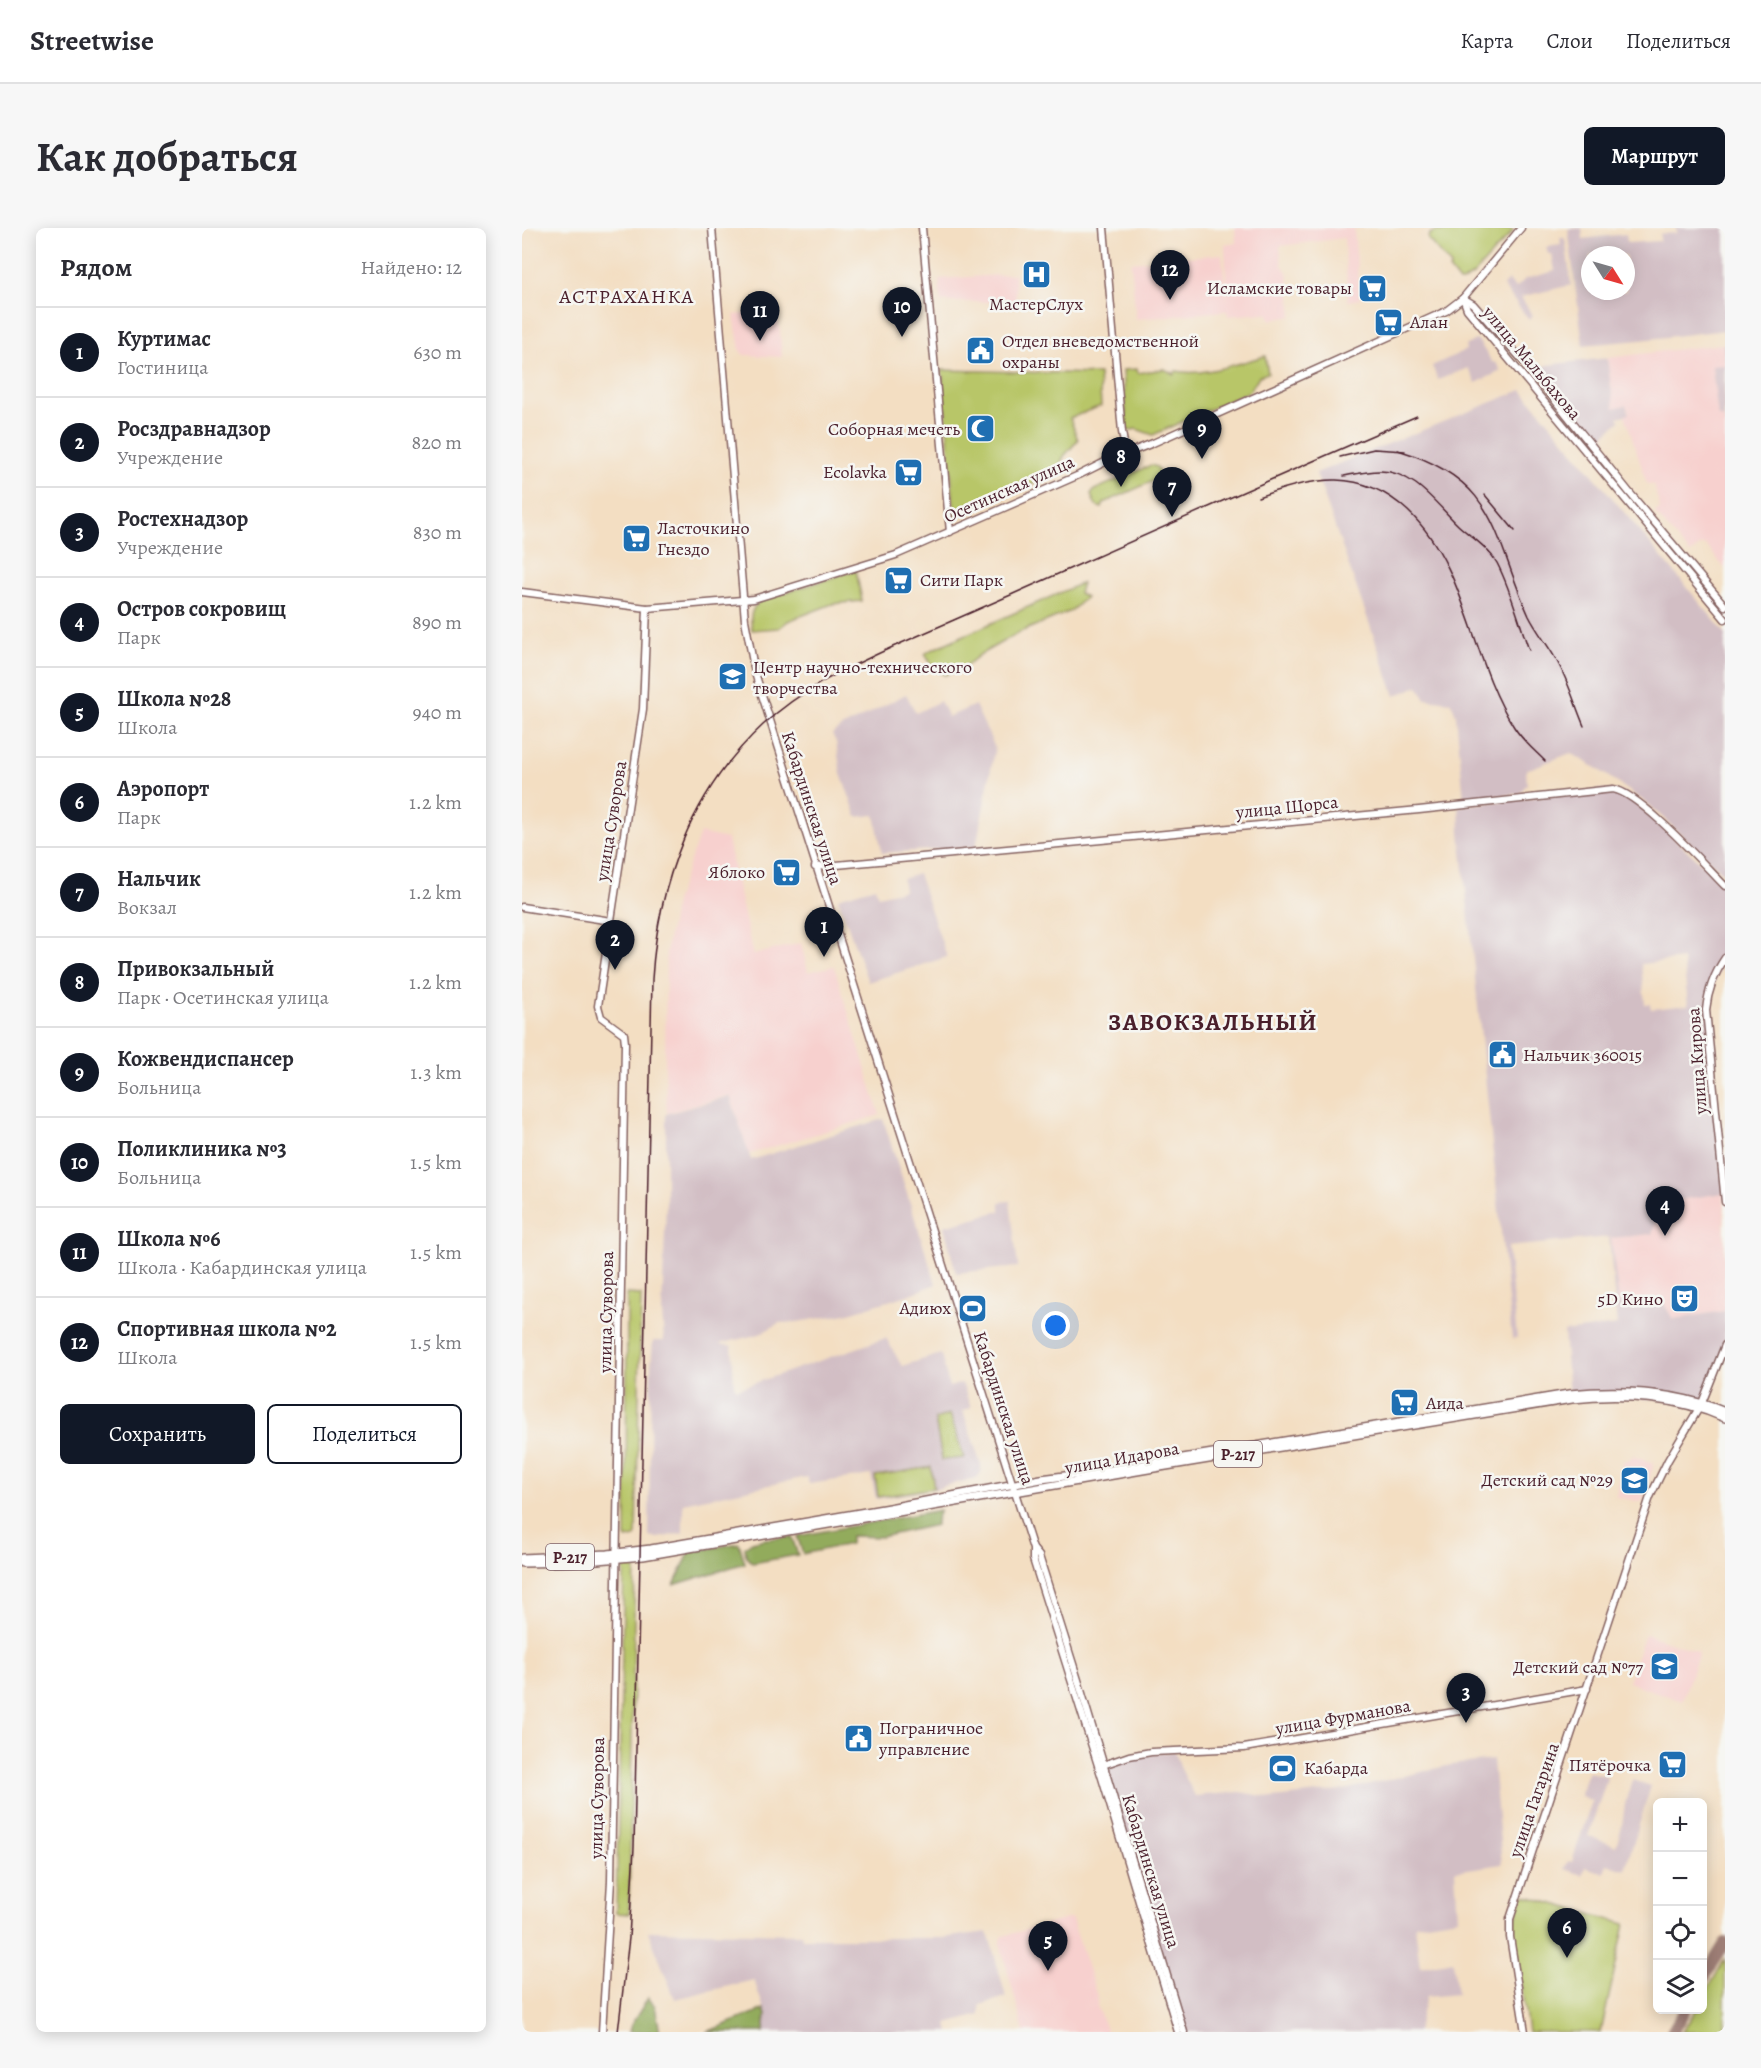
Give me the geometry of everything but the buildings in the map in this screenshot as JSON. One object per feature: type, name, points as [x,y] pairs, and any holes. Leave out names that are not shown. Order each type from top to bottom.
[{"type":"main road","name":"Кабардинская улица","points":[[712,228],[745,620],[755,673],[1033,1549],[1039,1556],[1178,2032]]},
{"type":"main road","points":[[922,228],[950,532]]},
{"type":"main road","points":[[1104,228],[1122,432],[1126,454]]},
{"type":"main road","name":"Осетинская улица","points":[[522,592],[647,608],[744,601],[896,555],[1441,313],[1463,298],[1521,228]]},
{"type":"main road","name":"улица Мальбахова","points":[[1463,298],[1473,304],[1525,363],[1725,606]]},
{"type":"main road","name":"улица Мальбахова","points":[[1463,298],[1467,309],[1725,619]]},
{"type":"main road","name":"улица Суворова","points":[[602,2032],[611,1881],[625,1036],[601,1017],[598,1006],[645,689],[647,608]]},
{"type":"main road","name":"улица Щорса","points":[[815,867],[1429,809],[1613,789],[1626,792],[1642,805],[1725,886]]},
{"type":"main road","points":[[522,907],[611,921]]},
{"type":"main road","name":"улица Кирова","points":[[1725,958],[1708,991],[1706,1010],[1725,1203]]},
{"type":"main road","name":"улица Гагарина","points":[[1525,2032],[1510,1937],[1510,1919],[1650,1497],[1668,1460],[1700,1406],[1725,1345]]},
{"type":"main road","name":"улица Идарова","points":[[1014,1489],[1569,1394],[1610,1391],[1638,1392],[1725,1412]]},
{"type":"main road","name":"улица Идарова","points":[[522,1563],[617,1556],[855,1514],[1160,1467],[1572,1399],[1621,1396],[1700,1406],[1725,1418]]},
{"type":"main road","name":"улица Идарова","points":[[522,1558],[617,1556]]},
{"type":"main road","name":"улица Фурманова","points":[[1101,1766],[1129,1756],[1151,1752],[1244,1748],[1587,1689]]},
{"type":"main road","name":"Кабардинская улица","points":[[1101,1766],[1184,2032]]},
{"type":"shaded area","points":[[1235,228],[1368,228],[1354,229],[1360,299],[1348,301],[1344,238],[1280,246],[1282,265],[1288,274],[1292,316],[1271,320],[1267,313],[1228,316],[1227,311],[1136,319],[1131,262],[1222,254],[1227,303],[1225,245],[1236,243]]},
{"type":"shaded area","points":[[1582,228],[1583,239],[1626,234],[1627,243],[1660,241],[1660,234],[1676,233],[1676,228],[1725,228],[1725,330],[1583,345],[1568,229]]},
{"type":"shaded area","points":[[1560,237],[1564,237],[1566,243],[1571,285],[1521,297],[1533,316],[1529,320],[1503,286],[1508,280],[1516,288],[1525,279],[1555,271],[1552,254],[1548,254],[1546,247],[1561,245]]},
{"type":"shaded area","points":[[1015,274],[1016,302],[941,302],[939,279]]},
{"type":"shaded area","points":[[770,311],[770,316],[777,315],[782,357],[744,355],[740,351],[734,315]]},
{"type":"shaded area","points":[[1477,339],[1501,371],[1476,383],[1468,368],[1438,380],[1432,366],[1466,350],[1465,346]]},
{"type":"shaded area","points":[[1723,344],[1725,366],[1712,367],[1718,417],[1723,416],[1725,423],[1725,569],[1706,545],[1701,545],[1690,554],[1655,513],[1660,508],[1654,485],[1647,484],[1625,415],[1629,413],[1626,405],[1614,408],[1607,358]]},
{"type":"shaded area","points":[[1607,358],[1614,408],[1626,405],[1629,414],[1618,417],[1620,421],[1603,436],[1606,440],[1600,445],[1539,368],[1547,365]]},
{"type":"shaded area","points":[[1725,365],[1724,423],[1723,417],[1718,417],[1712,366]]},
{"type":"shaded area","points":[[1522,390],[1725,633],[1725,875],[1648,804],[1571,753],[1526,770],[1527,784],[1519,794],[1464,799],[1456,715],[1451,702],[1426,699],[1418,686],[1395,696],[1316,473]]},
{"type":"shaded area","points":[[906,694],[916,713],[940,701],[948,717],[975,705],[995,748],[976,847],[882,853],[875,815],[857,817],[841,774],[836,742],[832,734],[843,726]]},
{"type":"shaded area","points":[[1604,789],[1625,792],[1725,886],[1725,958],[1707,998],[1724,1193],[1672,1201],[1669,1204],[1655,1207],[1657,1216],[1652,1234],[1611,1238],[1619,1303],[1661,1299],[1673,1319],[1725,1311],[1725,1345],[1702,1403],[1569,1394],[1564,1332],[1617,1325],[1609,1237],[1508,1247],[1517,1338],[1512,1339],[1459,806]],"holes":[[[1683,959],[1688,1005],[1651,1009],[1650,1004],[1645,1004],[1641,964]]]},
{"type":"shaded area","points":[[700,833],[727,839],[753,955],[801,943],[808,972],[834,966],[880,1115],[749,1154],[730,1095],[667,1113],[666,952],[675,902]]},
{"type":"shaded area","points":[[918,874],[947,957],[868,982],[838,898],[875,887],[878,896],[904,890],[902,879]]},
{"type":"shaded area","points":[[730,1096],[751,1160],[883,1119],[936,1284],[846,1314],[779,1323],[760,1334],[719,1344],[732,1346],[734,1386],[737,1389],[886,1338],[902,1366],[941,1354],[949,1387],[962,1383],[971,1408],[963,1411],[981,1465],[981,1472],[976,1479],[941,1488],[876,1499],[871,1475],[809,1484],[807,1477],[683,1503],[683,1533],[658,1538],[649,1537],[651,1366],[653,1341],[664,1341],[662,1311],[666,1203],[666,1114]]},
{"type":"shaded area","points":[[1724,1193],[1725,1311],[1673,1319],[1661,1299],[1619,1304],[1611,1238],[1652,1234],[1657,1216],[1654,1207],[1669,1204],[1671,1201]]},
{"type":"shaded area","points":[[1010,1201],[1018,1267],[956,1273],[944,1226],[1000,1211],[1000,1202]]},
{"type":"shaded area","name":"Детский сад №29","points":[[1632,1456],[1654,1463],[1642,1502],[1616,1497],[1623,1461],[1631,1460]]},
{"type":"shaded area","name":"Детский сад №77","points":[[1645,1634],[1699,1652],[1682,1701],[1628,1682]]},
{"type":"shaded area","points":[[1175,1751],[1180,1767],[1195,1796],[1240,1792],[1273,1798],[1344,1790],[1451,1765],[1493,1760],[1502,1864],[1455,1871],[1458,1918],[1415,1925],[1420,1967],[1453,1961],[1457,1994],[1426,1997],[1417,2032],[1184,2032],[1103,1765],[1114,1760]]},
{"type":"shaded area","points":[[1588,1772],[1608,1776],[1588,1836],[1616,1846],[1633,1780],[1651,1786],[1625,1870],[1607,1864],[1604,1873],[1585,1867],[1582,1875],[1564,1869],[1568,1861],[1572,1862],[1592,1801],[1580,1796]]},
{"type":"shaded area","points":[[1072,1919],[1098,1999],[1097,2006],[1107,2032],[1024,2032],[1000,1943],[1003,1936]]},
{"type":"shaded area","points":[[648,1931],[802,1934],[802,1938],[942,1938],[988,1932],[1006,1997],[980,2005],[980,2015],[947,2024],[949,2032],[764,2032],[766,2015],[754,1980],[675,1999]]},
{"type":"green space","points":[[1508,228],[1513,231],[1473,275],[1462,282],[1459,282],[1449,269],[1451,266],[1428,239],[1429,234],[1436,231]]},
{"type":"green space","points":[[1265,356],[1268,373],[1259,376],[1250,391],[1153,435],[1136,429],[1127,431],[1123,370],[1137,369],[1138,373],[1164,369],[1174,374],[1176,371],[1198,372]]},
{"type":"green space","points":[[942,370],[1099,374],[1101,406],[1070,418],[1078,440],[1059,466],[1062,471],[955,518]]},
{"type":"green space","points":[[1151,465],[1157,467],[1162,478],[1160,482],[1153,481],[1104,503],[1102,508],[1096,506],[1091,495],[1094,490]]},
{"type":"green space","points":[[856,570],[862,601],[832,604],[788,621],[779,628],[752,630],[752,614],[754,607],[760,601]]},
{"type":"green space","points":[[1082,583],[1079,593],[1086,597],[1071,611],[1020,632],[981,654],[963,668],[945,675],[938,671],[925,654],[931,650]]},
{"type":"green space","points":[[627,1294],[641,1295],[636,1537],[626,1539]]},
{"type":"green space","points":[[950,1414],[964,1458],[942,1460],[935,1419]]},
{"type":"green space","points":[[931,1467],[934,1488],[878,1497],[875,1476]]},
{"type":"green space","points":[[940,1510],[936,1525],[881,1537],[851,1536],[850,1544],[803,1554],[797,1536]]},
{"type":"green space","points":[[792,1537],[798,1555],[753,1563],[746,1557],[745,1547],[752,1542]]},
{"type":"green space","points":[[739,1543],[745,1563],[674,1585],[690,1552]]},
{"type":"green space","points":[[628,1561],[635,1561],[629,1914],[616,1913],[624,1567]]},
{"type":"green space","points":[[1523,1895],[1625,1924],[1601,2032],[1528,2032],[1513,1932]]},
{"type":"green space","points":[[1725,1959],[1725,2032],[1682,2032],[1693,2014],[1707,2014],[1707,1991]]},
{"type":"green space","points":[[648,1998],[655,2006],[660,2032],[629,2032],[631,2025]]},
{"type":"green space","points":[[764,2009],[766,2015],[764,2032],[707,2032]]},
{"type":"taxiway","points":[[1707,1973],[1725,1943]]},
{"type":"taxiway","points":[[1672,2032],[1683,2014]]},
{"type":"railway","points":[[618,2032],[629,1938],[634,1847],[652,979],[662,908],[671,874],[698,809],[716,779],[763,725],[794,700],[827,679],[897,645],[1417,416]]},
{"type":"railway","points":[[1340,457],[1374,449],[1405,451]]},
{"type":"railway","points":[[1398,450],[1431,463],[1456,477],[1474,495],[1488,514],[1529,616],[1562,671],[1584,726]]},
{"type":"railway","points":[[1344,476],[1366,472],[1392,472],[1403,476],[1424,490],[1458,525],[1484,547],[1497,563],[1511,595],[1529,650]]},
{"type":"railway","points":[[1258,497],[1298,485],[1336,480],[1372,487],[1408,511],[1428,534],[1444,559],[1499,701],[1517,732],[1545,761]]},
{"type":"railway","points":[[1485,495],[1515,531]]},
{"type":"place","name":"МастерСлух","points":[[1036,275]]},
{"type":"place","name":"Исламские товары","points":[[1373,288]]},
{"type":"place","name":"Спортивная школа №2","points":[[1170,300]]},
{"type":"place","name":"Алан","points":[[1389,322]]},
{"type":"place","name":"Поликлиника №3","points":[[902,337]]},
{"type":"place","name":"Школа №6","points":[[760,341]]},
{"type":"place","name":"Отдел вневедомственной охраны","points":[[981,351]]},
{"type":"place","name":"Соборная мечеть","points":[[981,429]]},
{"type":"place","name":"Кожвендиспансер","points":[[1202,459]]},
{"type":"place","name":"Ecolavka","points":[[908,472]]},
{"type":"place","name":"Привокзальный","points":[[1121,487]]},
{"type":"place","name":"Нальчик","points":[[1172,517]]},
{"type":"place","name":"Ласточкино Гнездо","points":[[636,538]]},
{"type":"place","name":"Сити Парк","points":[[899,580]]},
{"type":"place","name":"Центр научно-технического творчества","points":[[732,677]]},
{"type":"place","name":"Яблоко","points":[[786,872]]},
{"type":"place","name":"Куртимас","points":[[824,957]]},
{"type":"place","name":"Росздравнадзор","points":[[615,970]]},
{"type":"place","name":"Нальчик 360015","points":[[1502,1055]]},
{"type":"place","name":"Остров сокровищ","points":[[1665,1236]]},
{"type":"place","name":"5D Кино","points":[[1684,1299]]},
{"type":"place","name":"Адиюх","points":[[972,1308]]},
{"type":"place","name":"Аида","points":[[1405,1403]]},
{"type":"place","name":"Детский сад №29","points":[[1634,1480]]},
{"type":"place","name":"Детский сад №77","points":[[1664,1667]]},
{"type":"place","name":"Ростехнадзор","points":[[1466,1723]]},
{"type":"place","name":"Пограничное управление","points":[[858,1738]]},
{"type":"place","name":"Пятёрочка","points":[[1672,1765]]},
{"type":"place","name":"Кабарда","points":[[1283,1768]]},
{"type":"place","name":"Аэропорт","points":[[1567,1958]]},
{"type":"place","name":"Школа №28","points":[[1048,1971]]},
{"type":"district","name":"АСТРАХАНКА","points":[[627,296]]},
{"type":"district","name":"ЗАВОКЗАЛЬНЫЙ","points":[[1213,1022]]}]
